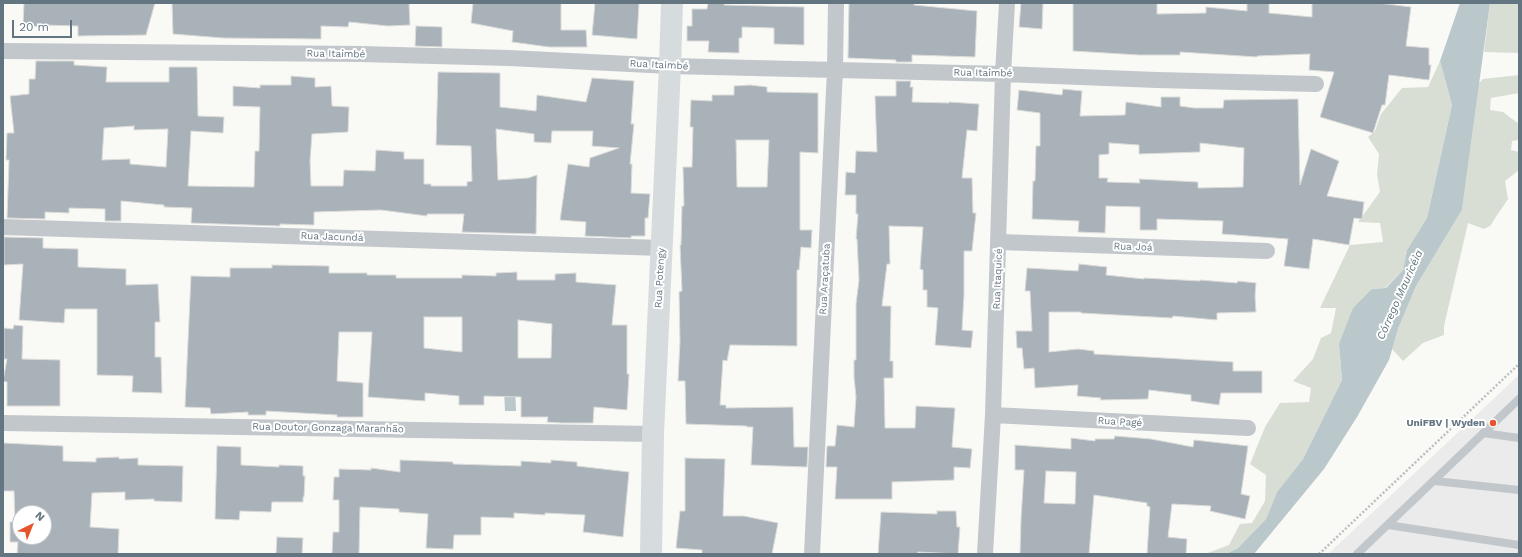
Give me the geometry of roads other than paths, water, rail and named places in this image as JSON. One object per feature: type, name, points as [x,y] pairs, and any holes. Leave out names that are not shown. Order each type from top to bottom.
[{"type":"main road","name":"Rua Potengy","points":[[651,554],[653,434],[672,3]]},
{"type":"street","name":"Rua Araçatuba","points":[[812,554],[835,70],[836,3]]},
{"type":"street","name":"Rua Itaquicé","points":[[986,554],[993,415],[1003,74],[1007,3]]},
{"type":"street","name":"Rua Itaimbé","points":[[3,51],[360,54],[486,57],[670,66],[1003,74],[1316,84]]},
{"type":"street","name":"Rua Jacundá","points":[[3,227],[662,248]]},
{"type":"street","name":"Rua Joá","points":[[999,242],[1267,251]]},
{"type":"street","name":"Rua Pagé","points":[[993,415],[1248,428]]},
{"type":"street","name":"Rua Doutor Gonzaga Maranhão","points":[[3,423],[653,434]]},
{"type":"lane","points":[[1357,554],[1519,399]]},
{"type":"lane","points":[[1483,433],[1519,438]]},
{"type":"lane","points":[[1435,481],[1519,490]]},
{"type":"lane","points":[[1388,525],[1519,545]]},
{"type":"water","name":"Córrego Mauricéia","points":[[1460,3],[1490,3],[1462,210],[1416,286],[1398,329],[1389,360],[1357,417],[1324,469],[1254,554],[1226,554],[1238,548],[1266,519],[1277,492],[1303,459],[1342,380],[1339,344],[1353,308],[1372,289],[1386,288],[1403,270],[1407,250],[1427,218],[1452,105],[1440,61]]},
{"type":"water","points":[[515,387],[516,411],[505,411],[504,388]]},
{"type":"place","name":"UniFBV | Wyden","points":[[1493,423]]}]
